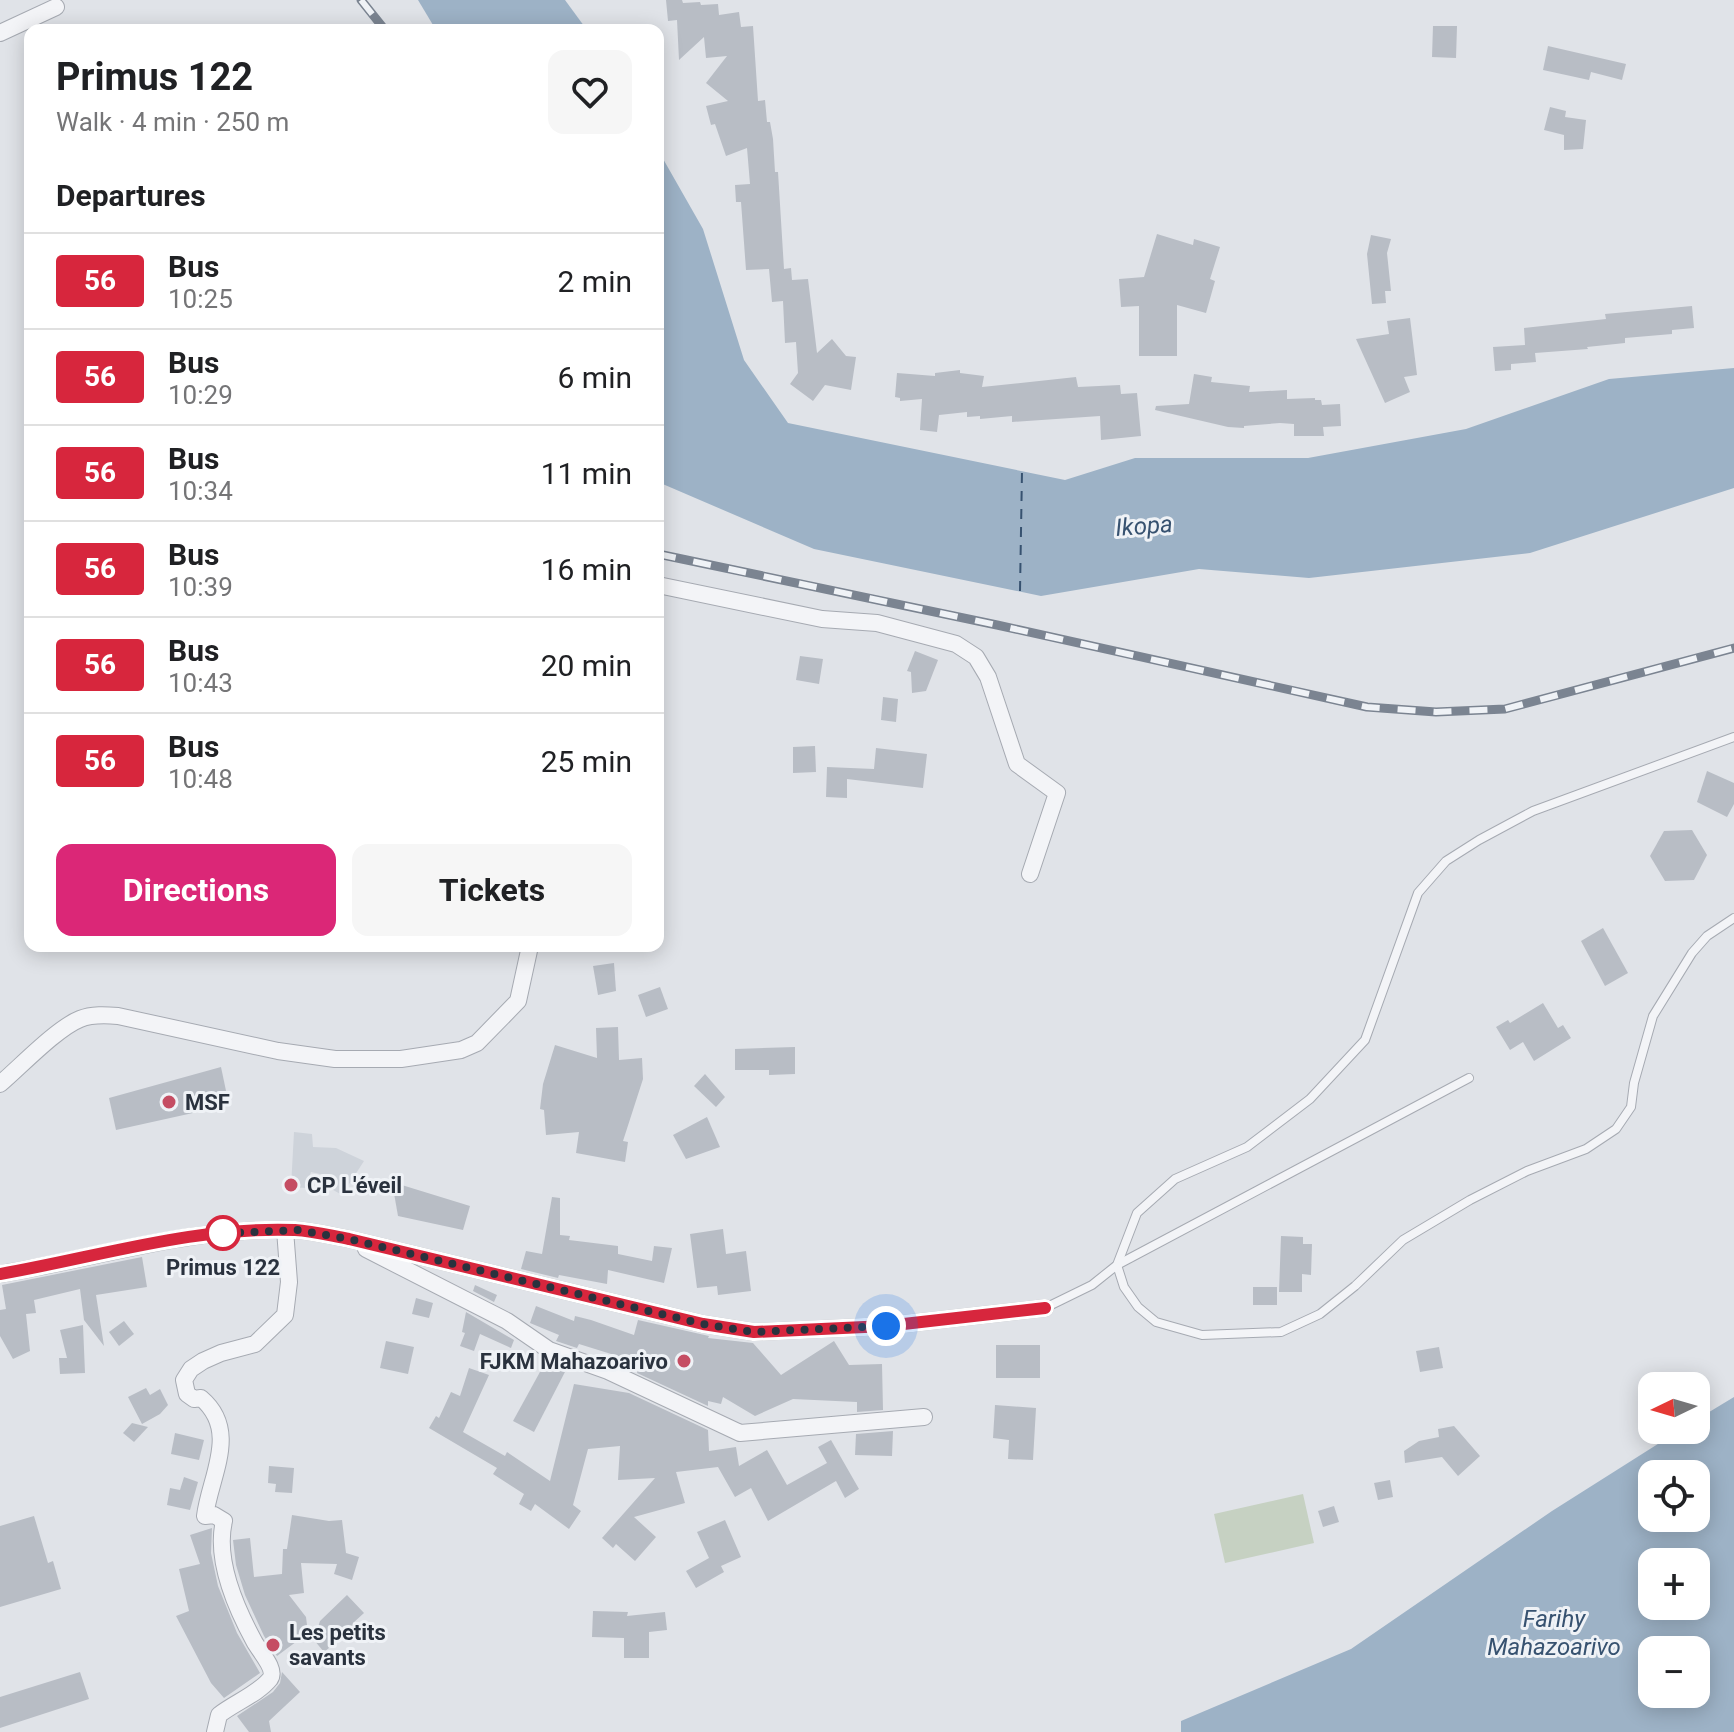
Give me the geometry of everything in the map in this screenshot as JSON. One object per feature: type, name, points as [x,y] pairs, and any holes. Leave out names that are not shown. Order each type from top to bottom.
[{"type":"street","points":[[0,33],[56,7]]},
{"type":"street","points":[[664,586],[822,619],[877,623],[956,644],[976,657],[988,677],[1017,764],[1057,793],[1030,874]]},
{"type":"street","points":[[0,1084],[65,1028],[81,1019],[101,1015],[118,1016],[278,1051],[335,1059],[401,1059],[461,1050],[477,1043],[518,1001],[529,952]]},
{"type":"street","points":[[215,1732],[219,1715],[263,1684],[273,1672],[251,1637],[229,1578],[221,1535],[224,1521],[214,1515],[205,1516],[221,1450],[217,1419],[201,1398],[194,1399],[187,1394],[184,1380],[191,1369],[203,1361],[255,1344],[285,1315],[289,1282],[285,1230]]},
{"type":"street","points":[[0,1274],[182,1237],[285,1230],[349,1239],[703,1324],[754,1332],[886,1326],[1045,1308]]},
{"type":"street","points":[[349,1239],[507,1321],[549,1350],[608,1371],[740,1433],[924,1417]]},
{"type":"lane","points":[[1734,737],[1533,811],[1446,861],[1418,893],[1365,1040],[1310,1099],[1247,1147],[1175,1179],[1137,1213],[1117,1265],[1124,1287],[1138,1307],[1156,1322],[1202,1335],[1281,1332],[1320,1314],[1403,1240],[1470,1200],[1527,1171],[1586,1149],[1616,1129],[1631,1107],[1634,1083],[1653,1016],[1692,953],[1707,936],[1734,918]]},
{"type":"lane","points":[[1045,1308],[1092,1285],[1117,1265],[1469,1078]]},
{"type":"shaded area","points":[[294,1132],[312,1134],[313,1147],[336,1148],[364,1161],[342,1195],[328,1187],[329,1176],[311,1172],[306,1188],[291,1187]]},
{"type":"green space","points":[[1303,1494],[1314,1543],[1225,1563],[1214,1514]]},
{"type":"water","points":[[418,0],[565,0],[583,24],[432,24]]},
{"type":"water","name":"Ikopa","points":[[664,161],[703,229],[744,360],[788,423],[1065,480],[1135,458],[1308,458],[1466,429],[1609,379],[1734,368],[1734,488],[1530,553],[1309,578],[1199,569],[1041,596],[814,549],[664,485]]},
{"type":"water","name":"Farihy Mahazoarivo","points":[[1734,1397],[1734,1732],[1181,1732],[1181,1721],[1351,1649],[1552,1511],[1658,1444],[1710,1444],[1710,1412]]},
{"type":"building","points":[[666,0],[718,4],[719,15],[739,12],[741,27],[753,26],[758,101],[765,100],[767,122],[770,122],[773,139],[775,172],[778,172],[784,269],[791,268],[792,280],[808,279],[817,353],[832,339],[846,356],[856,357],[851,390],[825,385],[813,401],[790,384],[798,373],[796,342],[785,343],[783,301],[772,302],[769,269],[746,270],[741,202],[736,202],[735,185],[750,184],[747,148],[726,156],[715,124],[711,125],[706,106],[728,101],[706,83],[727,56],[706,58],[704,37],[679,60],[677,20],[668,21]]},
{"type":"building","points":[[1433,26],[1457,26],[1456,58],[1432,57]]},
{"type":"building","points":[[1548,46],[1626,64],[1622,80],[1591,72],[1589,80],[1543,70]]},
{"type":"building","points":[[1550,107],[1566,111],[1565,117],[1586,120],[1583,149],[1564,150],[1564,135],[1544,130]]},
{"type":"building","points":[[1157,234],[1193,245],[1194,239],[1220,247],[1210,279],[1215,281],[1206,313],[1177,305],[1177,356],[1139,356],[1139,306],[1121,307],[1119,279],[1144,277]]},
{"type":"building","points":[[1371,235],[1391,239],[1387,253],[1391,291],[1385,291],[1386,303],[1372,304],[1367,254]]},
{"type":"building","points":[[1692,306],[1694,328],[1672,330],[1672,334],[1625,338],[1625,343],[1588,349],[1535,353],[1536,362],[1511,364],[1511,370],[1495,371],[1493,347],[1525,345],[1524,328],[1606,319],[1605,314]]},
{"type":"building","points":[[1410,318],[1417,375],[1404,377],[1410,392],[1385,403],[1356,339],[1389,334],[1387,321]]},
{"type":"building","points":[[960,370],[960,373],[984,376],[982,387],[1076,377],[1078,387],[1120,385],[1121,394],[1137,393],[1141,436],[1101,440],[1100,416],[1012,422],[1012,416],[980,419],[980,416],[967,417],[967,412],[939,415],[937,432],[920,430],[922,399],[900,401],[895,397],[897,373],[935,376],[935,373]]},
{"type":"building","points":[[1194,374],[1212,377],[1211,382],[1250,386],[1249,392],[1287,390],[1287,399],[1315,398],[1321,400],[1322,405],[1340,404],[1341,426],[1323,427],[1324,436],[1294,436],[1294,424],[1228,427],[1155,410],[1156,406],[1189,404]]},
{"type":"building","points":[[915,651],[938,660],[926,691],[912,693],[911,672],[907,671]]},
{"type":"building","points":[[800,656],[823,659],[819,684],[796,680]]},
{"type":"building","points":[[883,697],[898,699],[896,722],[881,720]]},
{"type":"building","points":[[815,746],[816,772],[793,773],[793,747]]},
{"type":"building","points":[[876,748],[927,754],[923,788],[847,779],[847,798],[826,797],[827,767],[874,769]]},
{"type":"building","points":[[1707,771],[1734,783],[1734,804],[1727,817],[1697,802]]},
{"type":"building","points":[[1692,830],[1707,855],[1694,880],[1665,881],[1650,856],[1664,831]]},
{"type":"building","points":[[1603,928],[1628,973],[1605,986],[1581,941]]},
{"type":"building","points":[[614,963],[616,991],[598,995],[593,966]]},
{"type":"building","points":[[660,987],[668,1009],[646,1017],[638,995]]},
{"type":"building","points":[[1543,1003],[1558,1028],[1563,1025],[1571,1038],[1534,1061],[1523,1042],[1510,1050],[1496,1027],[1508,1020],[1510,1023]]},
{"type":"building","points":[[618,1027],[619,1060],[642,1058],[643,1079],[623,1141],[628,1142],[625,1162],[576,1153],[579,1132],[546,1135],[544,1110],[540,1109],[543,1084],[555,1045],[597,1058],[596,1028]]},
{"type":"building","points":[[795,1047],[795,1074],[769,1075],[769,1070],[735,1070],[735,1049]]},
{"type":"building","name":"MSF","points":[[221,1067],[229,1105],[116,1130],[109,1098]]},
{"type":"building","points":[[705,1074],[725,1097],[716,1107],[694,1086]]},
{"type":"building","points":[[707,1117],[720,1147],[686,1159],[673,1135]]},
{"type":"building","points":[[392,1182],[470,1206],[463,1230],[398,1216]]},
{"type":"building","points":[[552,1197],[560,1198],[560,1235],[570,1236],[569,1240],[618,1246],[618,1254],[652,1261],[654,1246],[672,1248],[664,1283],[608,1270],[607,1284],[559,1275],[558,1278],[521,1269],[526,1251],[542,1254]]},
{"type":"building","points":[[723,1229],[726,1254],[746,1251],[751,1291],[718,1295],[717,1286],[697,1288],[690,1234]]},
{"type":"building","points":[[1281,1236],[1303,1237],[1303,1244],[1312,1244],[1311,1275],[1302,1274],[1302,1292],[1279,1292]]},
{"type":"building","points":[[142,1257],[147,1287],[96,1295],[104,1346],[84,1320],[80,1289],[34,1300],[36,1313],[26,1314],[30,1351],[13,1359],[0,1336],[0,1310],[6,1309],[2,1285]]},
{"type":"building","points":[[475,1285],[497,1295],[494,1302],[473,1291]]},
{"type":"building","points":[[1253,1287],[1277,1287],[1277,1305],[1253,1305]]},
{"type":"building","points":[[416,1298],[433,1303],[429,1318],[412,1314]]},
{"type":"building","points":[[536,1306],[574,1321],[575,1316],[634,1335],[638,1320],[708,1338],[753,1343],[781,1375],[834,1341],[849,1365],[882,1364],[883,1410],[857,1412],[857,1402],[793,1399],[755,1416],[723,1397],[721,1404],[708,1401],[708,1406],[637,1373],[640,1363],[579,1344],[577,1348],[556,1341],[559,1335],[530,1323]]},
{"type":"building","points":[[466,1312],[514,1340],[511,1348],[480,1334],[474,1351],[460,1346],[465,1333],[462,1332]]},
{"type":"building","points":[[124,1321],[134,1334],[119,1346],[109,1332]]},
{"type":"building","points":[[83,1325],[85,1373],[60,1374],[59,1358],[67,1358],[60,1330]]},
{"type":"building","points":[[386,1341],[414,1347],[408,1374],[380,1368]]},
{"type":"building","points":[[996,1345],[1040,1345],[1040,1378],[996,1378]]},
{"type":"building","points":[[1439,1347],[1443,1368],[1420,1372],[1416,1351]]},
{"type":"building","points":[[546,1361],[567,1368],[534,1432],[513,1421]]},
{"type":"building","points":[[469,1368],[489,1375],[463,1432],[505,1456],[507,1452],[550,1481],[574,1384],[629,1393],[708,1430],[709,1451],[736,1447],[739,1466],[767,1450],[787,1485],[827,1463],[818,1447],[831,1440],[859,1489],[845,1498],[836,1481],[768,1521],[751,1488],[735,1497],[718,1467],[676,1472],[685,1503],[634,1517],[656,1537],[635,1561],[616,1544],[613,1548],[602,1538],[655,1478],[618,1480],[620,1446],[588,1449],[573,1505],[581,1511],[569,1529],[535,1504],[531,1511],[519,1504],[524,1494],[493,1474],[497,1468],[429,1428],[436,1416],[439,1418],[451,1392],[460,1396]]},
{"type":"building","points":[[146,1388],[150,1395],[160,1389],[168,1405],[160,1414],[142,1424],[128,1397]]},
{"type":"building","points":[[995,1405],[1036,1408],[1033,1460],[1008,1459],[1009,1440],[993,1438]]},
{"type":"building","points":[[132,1423],[148,1427],[134,1442],[123,1433]]},
{"type":"building","points":[[1454,1426],[1480,1456],[1458,1476],[1442,1457],[1405,1463],[1404,1451],[1419,1441],[1439,1437],[1438,1429]]},
{"type":"building","points":[[893,1431],[892,1456],[855,1455],[856,1434]]},
{"type":"building","points":[[175,1433],[204,1440],[199,1460],[171,1454]]},
{"type":"building","points":[[269,1466],[294,1468],[292,1493],[275,1492],[276,1484],[268,1483]]},
{"type":"building","points":[[184,1477],[198,1482],[190,1510],[167,1505],[170,1488],[180,1490]]},
{"type":"building","points":[[1390,1480],[1393,1497],[1378,1500],[1374,1483]]},
{"type":"building","points":[[1334,1506],[1339,1522],[1323,1527],[1318,1511]]},
{"type":"building","points":[[292,1515],[342,1520],[346,1553],[359,1557],[352,1580],[334,1574],[337,1564],[301,1563],[304,1593],[289,1595],[306,1617],[308,1633],[277,1656],[245,1595],[233,1540],[250,1538],[254,1577],[282,1574],[283,1549],[287,1549]]},
{"type":"building","points":[[34,1516],[48,1563],[53,1561],[61,1589],[0,1607],[0,1526]]},
{"type":"building","points":[[725,1520],[741,1557],[721,1566],[724,1572],[696,1588],[686,1571],[709,1558],[697,1532]]},
{"type":"building","points":[[212,1528],[211,1553],[218,1586],[237,1633],[260,1673],[224,1698],[211,1683],[176,1616],[189,1611],[179,1569],[200,1564],[190,1535]]},
{"type":"building","points":[[347,1595],[364,1613],[353,1623],[356,1626],[324,1652],[314,1640],[320,1621]]},
{"type":"building","points":[[593,1611],[628,1612],[627,1616],[665,1612],[667,1630],[649,1632],[649,1658],[624,1658],[624,1638],[592,1637]]},
{"type":"building","points":[[80,1672],[89,1699],[0,1728],[0,1697]]},
{"type":"building","points":[[282,1672],[300,1692],[269,1721],[271,1732],[249,1732],[237,1716],[273,1692],[280,1683]]},
{"type":"ferry route","points":[[1020,591],[1022,471]]},
{"type":"railway","points":[[361,0],[380,24]]},
{"type":"railway","points":[[664,555],[1367,707],[1436,712],[1505,709],[1734,648]]},
{"type":"bus line","name":"56","points":[[0,1274],[182,1237],[237,1231],[297,1230],[349,1239],[703,1324],[754,1332],[886,1326],[1045,1308]]},
{"type":"place","name":"MSF","points":[[169,1102]]},
{"type":"place","name":"CP L'éveil","points":[[291,1185]]},
{"type":"place","name":"Primus 122","points":[[223,1233]]},
{"type":"place","name":"FJKM Mahazoarivo","points":[[684,1361]]},
{"type":"place","name":"Les petits savants","points":[[273,1645]]},
{"type":"route","points":[[223,1233],[210,1234],[297,1230],[349,1239],[703,1324],[754,1332],[886,1326]]}]
